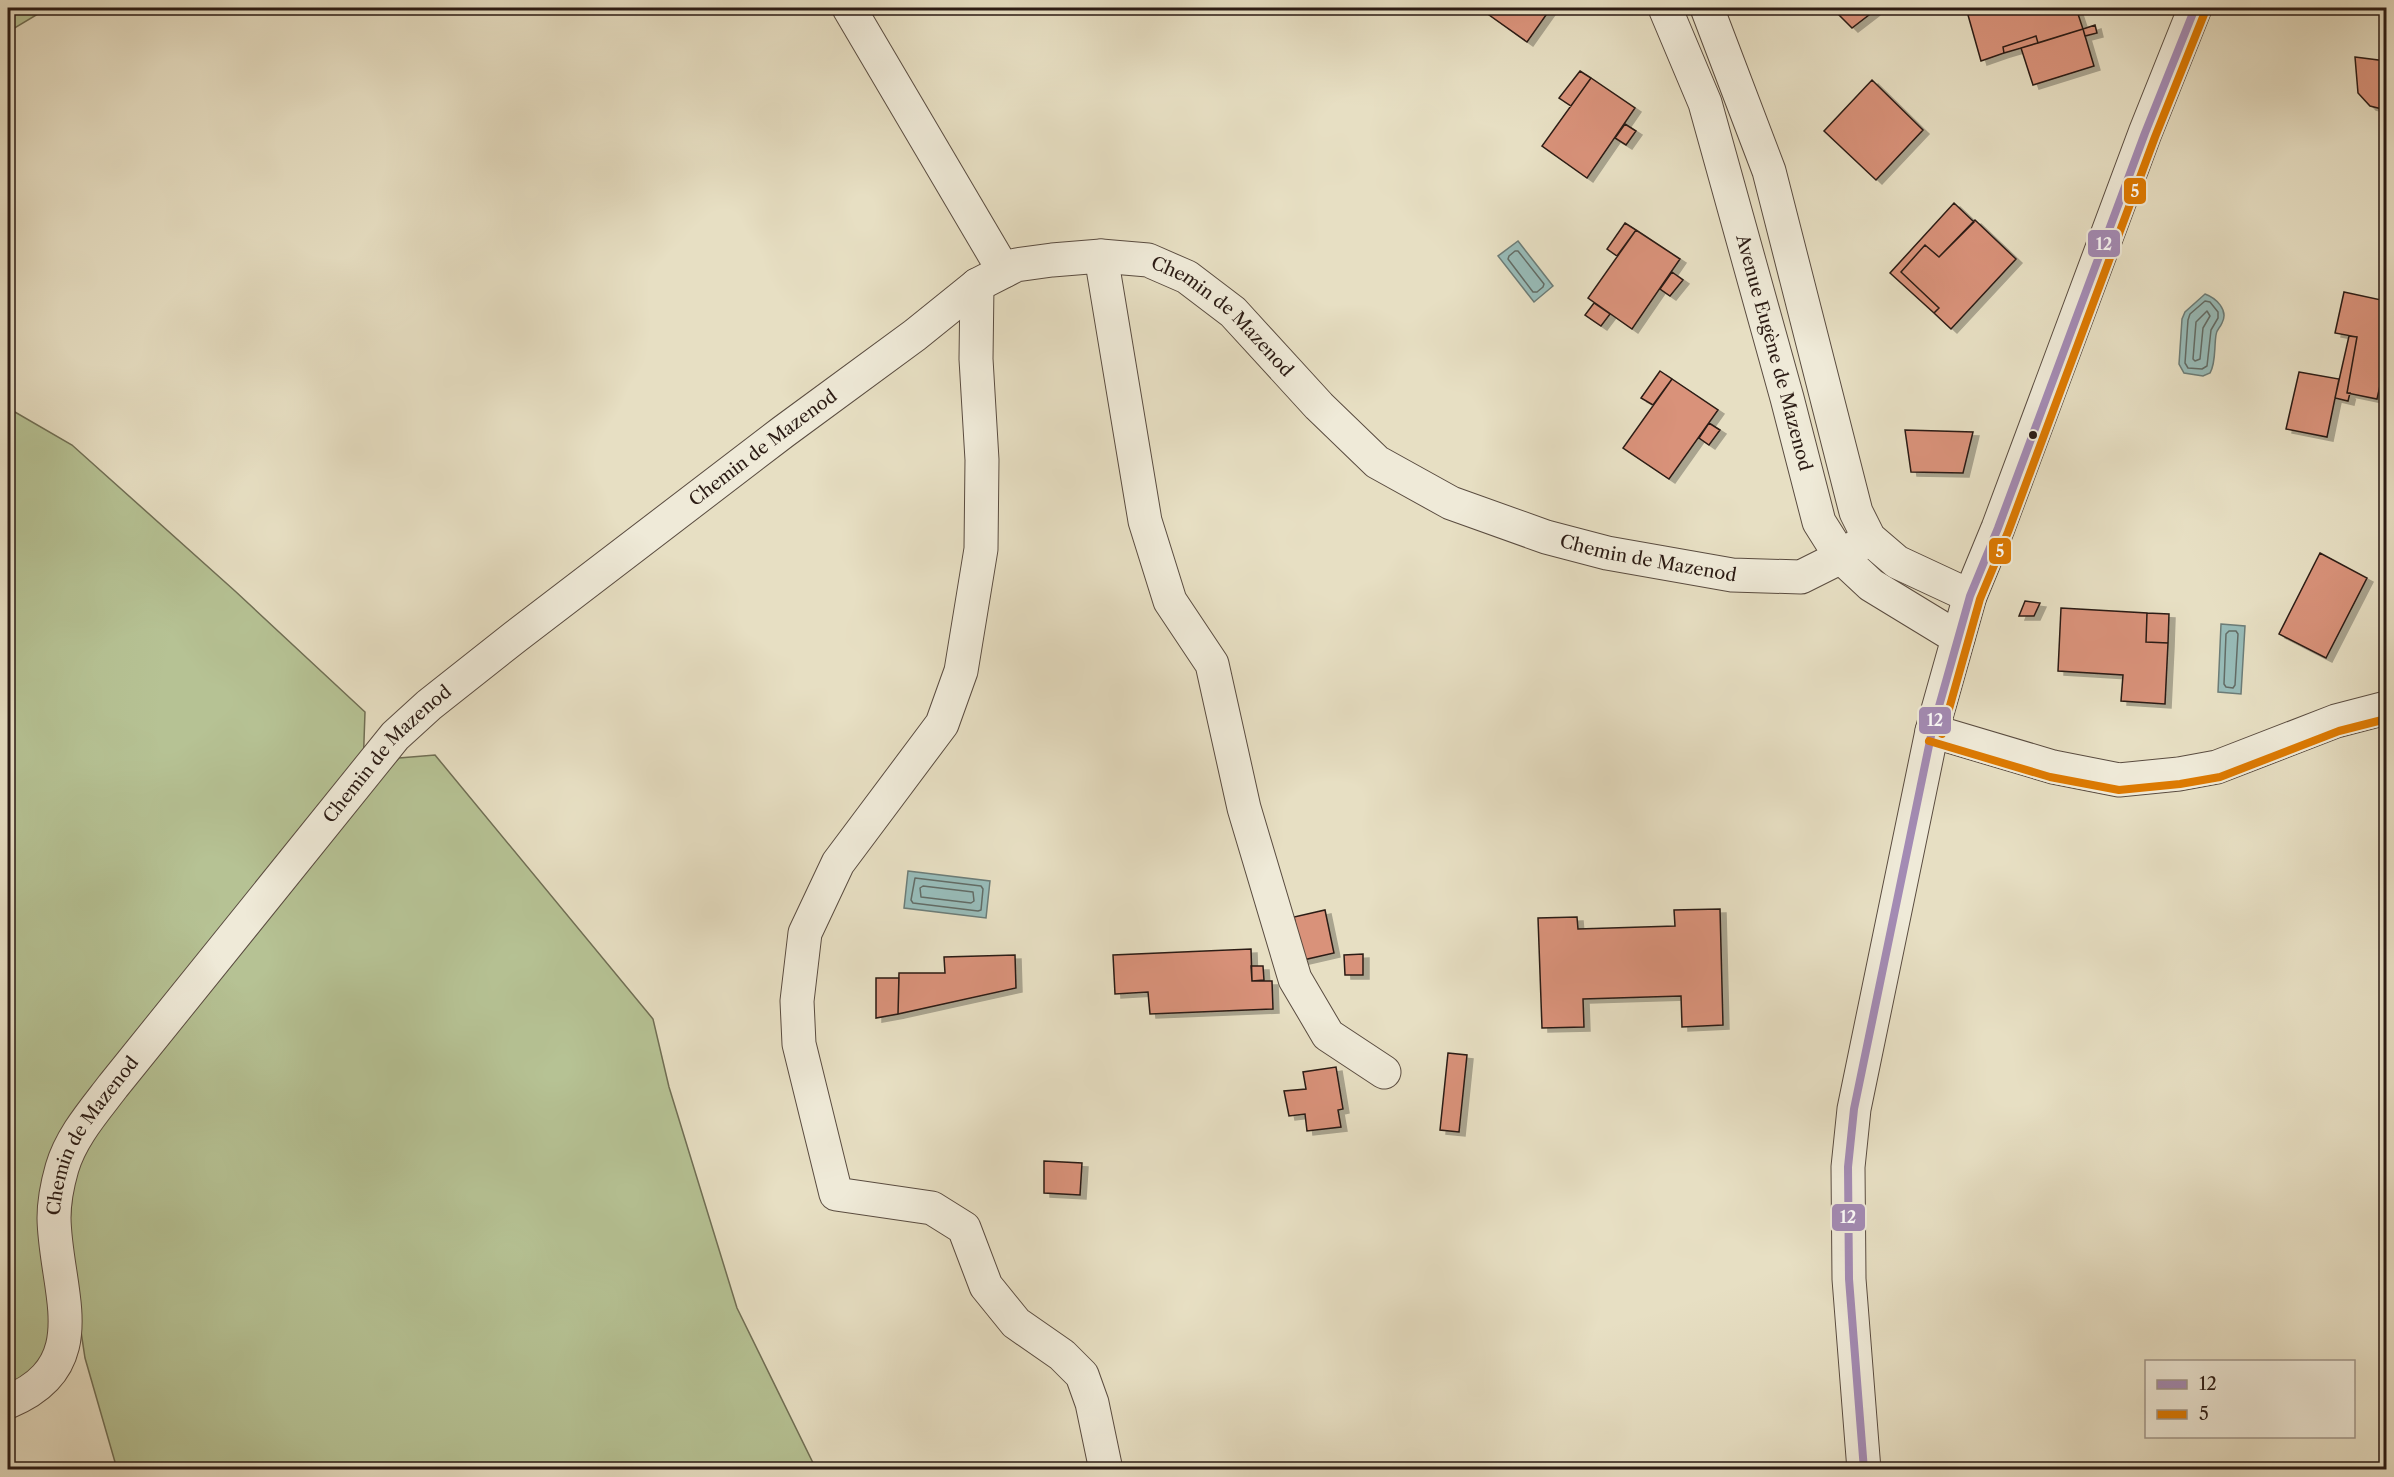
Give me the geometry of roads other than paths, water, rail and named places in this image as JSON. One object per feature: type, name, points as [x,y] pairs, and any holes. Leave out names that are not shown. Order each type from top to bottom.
[{"type":"street","points":[[849,8],[991,278],[976,359],[982,460],[981,549],[961,671],[942,724],[838,863],[805,933],[797,1001],[799,1044],[836,1194],[932,1208],[964,1228],[986,1286],[1016,1323],[1062,1355],[1082,1375],[1092,1403],[1107,1470]]},
{"type":"street","name":"Avenue Eugène de Mazenod","points":[[1665,8],[1705,103],[1819,522],[1841,557],[1871,585],[1958,638]]},
{"type":"street","points":[[1707,8],[1769,171],[1856,512],[1869,538],[1897,562],[1970,596]]},
{"type":"street","points":[[1864,1470],[1849,1279],[1848,1167],[1854,1109],[1932,731],[1970,596],[1998,528],[2145,133],[2195,8]]},
{"type":"street","points":[[1101,256],[1145,521],[1170,602],[1212,664],[1244,808],[1295,979],[1328,1035],[1384,1072]]},
{"type":"street","name":"Chemin de Mazenod","points":[[8,1402],[25,1395],[51,1373],[63,1348],[66,1317],[54,1216],[62,1167],[81,1128],[395,736],[429,705],[515,637],[783,432],[991,278],[1016,266],[1101,256],[1148,260],[1187,277],[1233,312],[1319,406],[1377,462],[1451,503],[1546,537],[1607,553],[1732,575],[1801,577],[1841,557],[1869,538]]},
{"type":"street","points":[[1932,731],[2053,767],[2119,780],[2179,774],[2217,767],[2336,721],[2386,708]]},
{"type":"water","points":[[1518,241],[1553,286],[1534,302],[1498,256]]},
{"type":"water","points":[[2205,294],[2220,305],[2224,318],[2216,333],[2212,369],[2210,373],[2203,376],[2184,373],[2179,364],[2182,319],[2185,312]]},
{"type":"water","points":[[2221,624],[2245,626],[2241,694],[2218,692]]},
{"type":"water","points":[[908,871],[990,881],[986,918],[904,908]]}]
